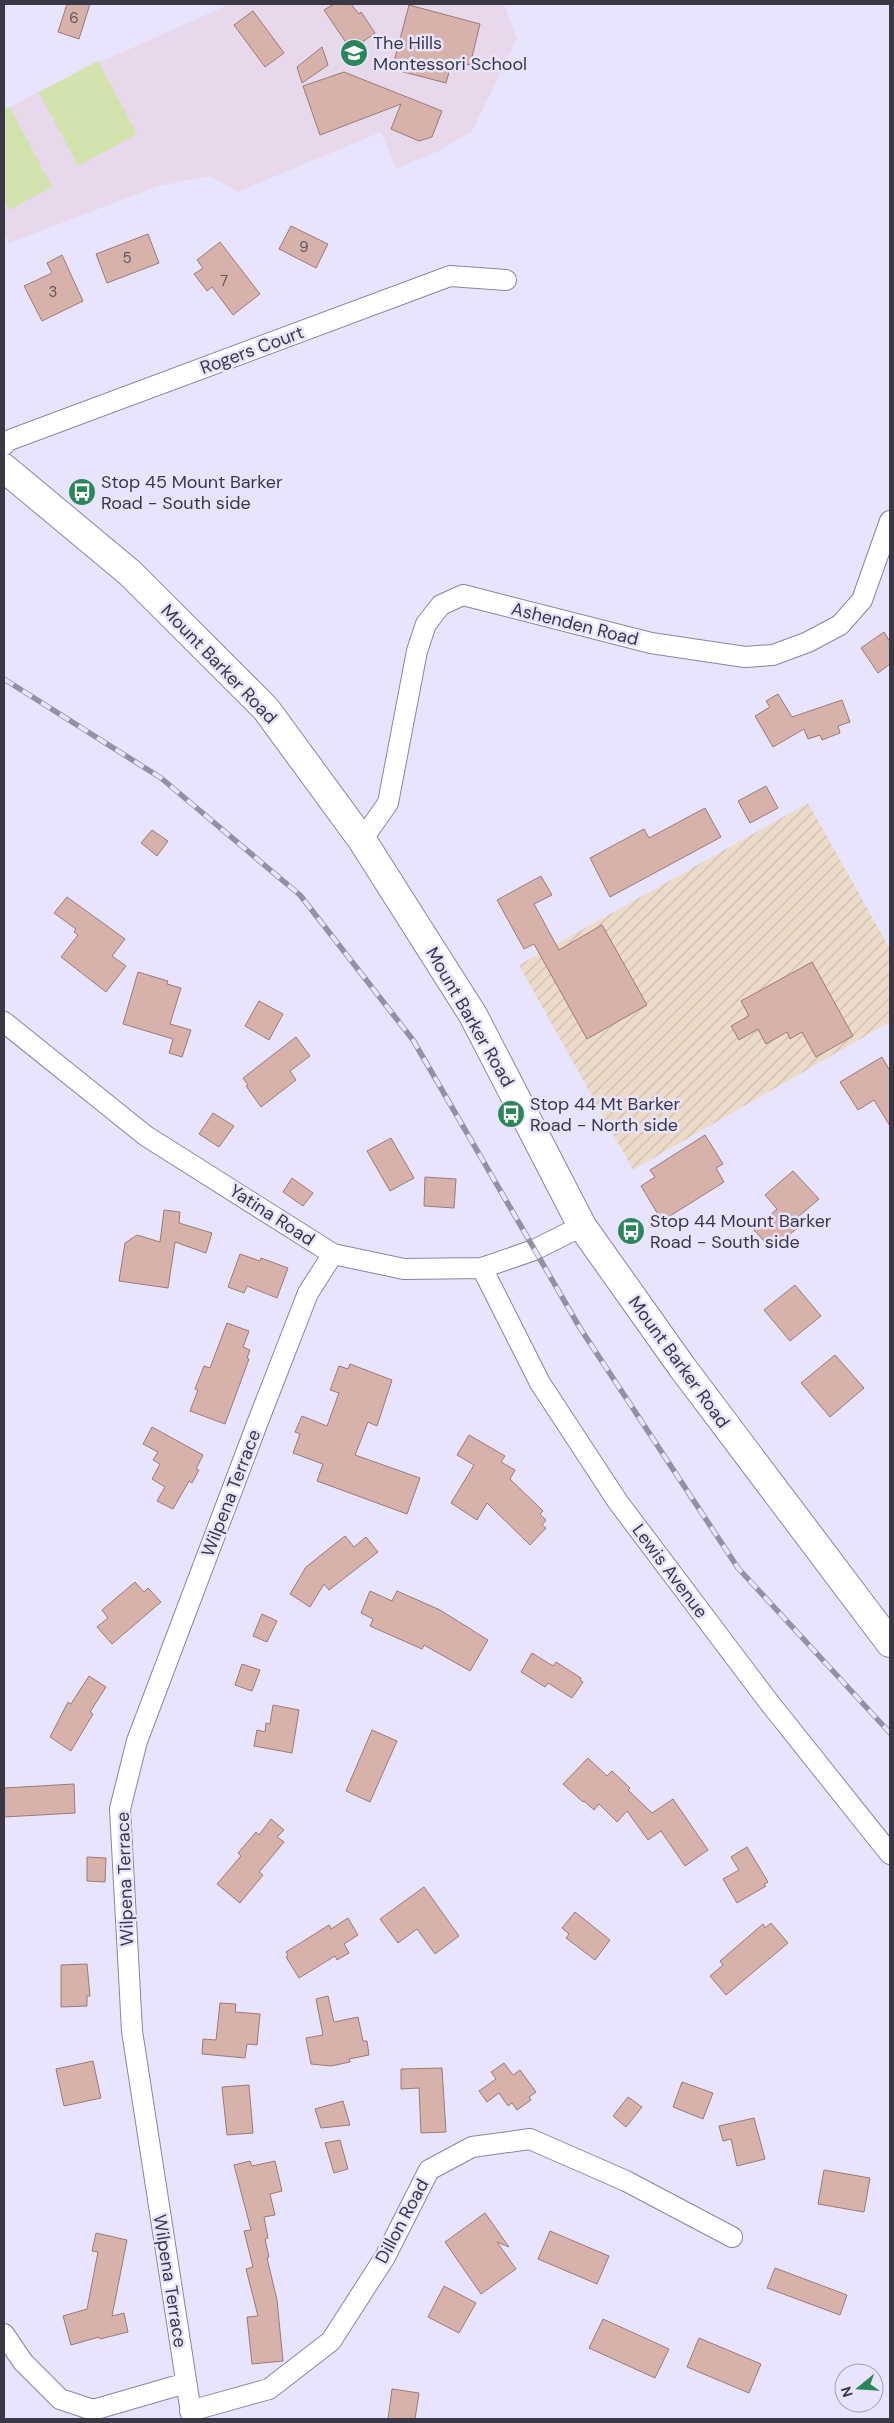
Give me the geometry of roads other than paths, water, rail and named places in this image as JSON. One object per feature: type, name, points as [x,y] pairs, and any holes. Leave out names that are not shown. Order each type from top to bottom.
[{"type":"main road","name":"Mount Barker Road","points":[[4,468],[130,573],[266,709],[362,840],[473,1015],[582,1226],[711,1407],[890,1644]]},
{"type":"street","name":"Rogers Court","points":[[4,444],[7,441],[450,276],[506,280]]},
{"type":"street","name":"Ashenden Road","points":[[362,840],[388,803],[417,652],[426,624],[441,605],[462,595],[651,643],[745,657],[773,655],[808,642],[840,625],[862,600],[890,521]]},
{"type":"street","name":"Yatina Road","points":[[4,1022],[146,1136],[333,1254],[404,1269],[482,1268],[534,1250],[582,1226]]},
{"type":"street","name":"Wilpena Terrace","points":[[191,2415],[132,2031],[120,1809],[137,1741],[257,1424],[308,1293],[333,1254]]},
{"type":"street","name":"Lewis Avenue","points":[[482,1268],[540,1383],[618,1502],[768,1701],[890,1854]]},
{"type":"street","name":"Dillon Road","points":[[191,2415],[269,2389],[331,2341],[385,2257],[429,2170],[472,2146],[530,2139],[626,2181],[732,2237]]},
{"type":"street","points":[[4,2334],[23,2362],[60,2399],[93,2410],[186,2383]]},
{"type":"railway","points":[[4,679],[161,778],[300,895],[413,1040],[580,1328],[738,1568],[890,1733]]},
{"type":"place","name":"The Hills Montessori School","points":[[354,53]]},
{"type":"place","name":"Stop 45 Mount Barker Road - South side","points":[[82,492]]},
{"type":"place","name":"Stop 44 Mt Barker Road - North side","points":[[511,1114]]},
{"type":"place","name":"Stop 44 Mount Barker Road - South side","points":[[631,1231]]}]
